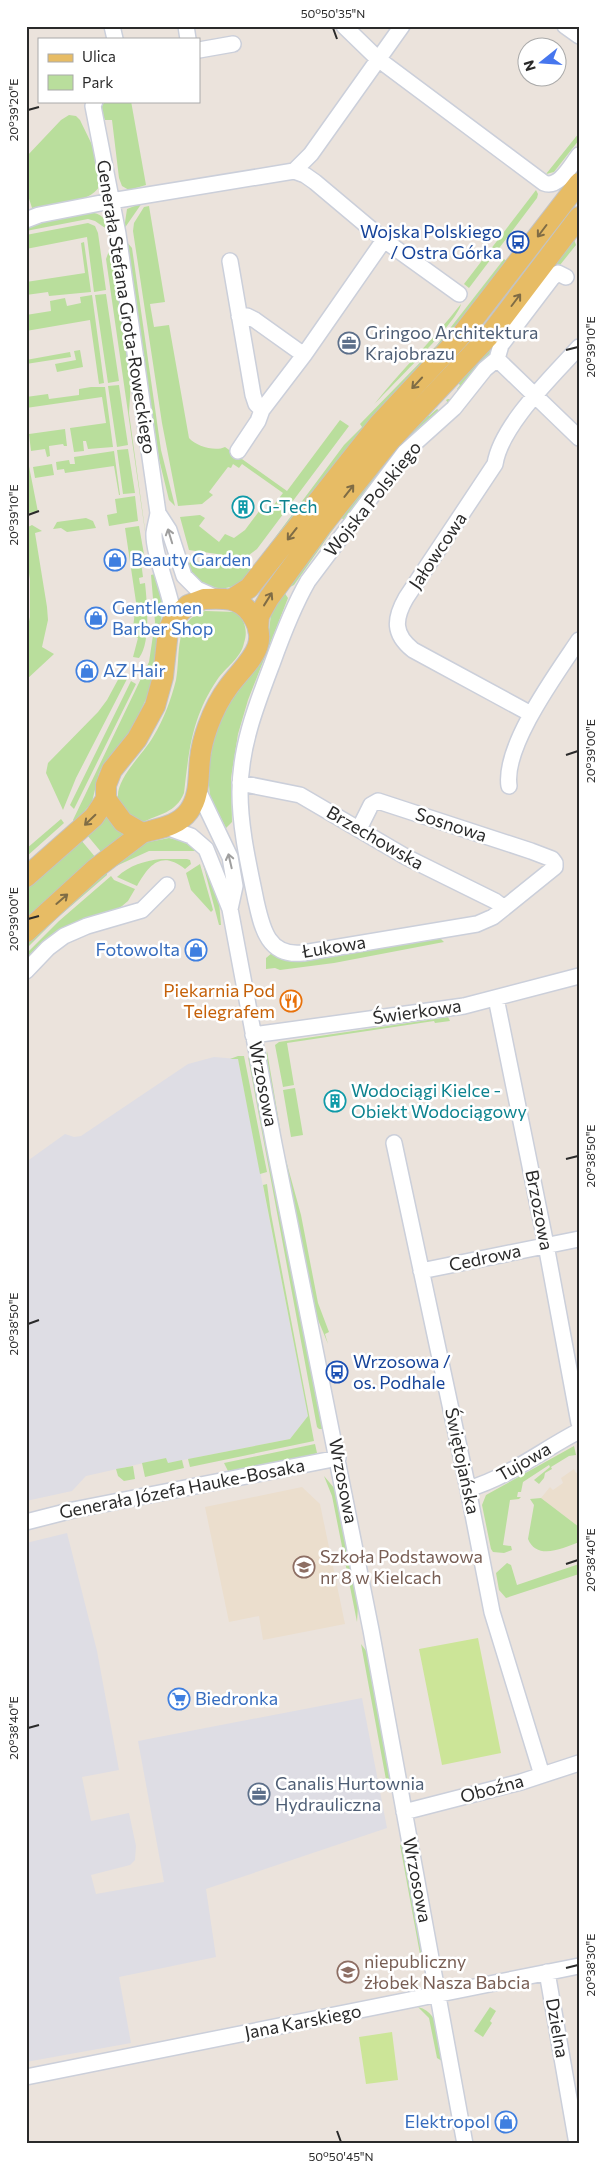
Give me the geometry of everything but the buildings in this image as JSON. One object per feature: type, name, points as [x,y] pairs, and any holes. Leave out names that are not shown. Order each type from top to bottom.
[{"type":"main road","points":[[26,877],[94,817],[106,799],[106,785],[112,770],[137,739],[155,706],[163,677],[168,631],[174,618],[183,608],[194,601],[204,598],[225,598],[249,588],[378,424],[459,338],[579,183]]},
{"type":"main road","name":"Wojska Polskiego","points":[[198,790],[200,754],[208,725],[229,686],[255,653],[259,638],[258,630],[261,611],[269,598],[316,534],[389,442],[488,337],[579,217]]},
{"type":"main road","points":[[225,598],[246,607],[253,617],[258,630]]},
{"type":"main road","points":[[26,932],[95,869],[142,833],[166,827],[183,818],[190,810],[198,790]]},
{"type":"main road","points":[[106,799],[123,822],[142,833]]},
{"type":"street","points":[[344,26],[378,59],[544,183],[550,184],[559,180],[579,155]]},
{"type":"street","points":[[294,171],[311,154],[402,26]]},
{"type":"street","points":[[566,26],[579,36]]},
{"type":"street","points":[[200,50],[233,44]]},
{"type":"street","name":"Generała Stefana Grota-Roweckiego","points":[[95,102],[93,106],[111,200],[158,513],[154,534],[172,601],[174,618]]},
{"type":"street","points":[[31,216],[111,200],[294,171],[305,175],[315,182],[384,240],[459,294]]},
{"type":"street","points":[[238,451],[258,421],[262,410],[304,355],[384,240]]},
{"type":"street","points":[[230,261],[253,395],[256,404],[262,410]]},
{"type":"street","name":"Wojska Polskiego","points":[[247,738],[256,706],[298,599],[308,581],[405,452],[454,408],[485,369],[497,359],[501,345],[552,278],[558,273],[566,277]]},
{"type":"street","points":[[239,316],[248,316],[255,320],[304,355]]},
{"type":"street","name":"Jałowcowa","points":[[531,714],[413,650],[404,643],[399,635],[397,627],[398,617],[406,598],[495,464],[499,447],[504,437],[536,396],[579,347]]},
{"type":"street","points":[[497,359],[579,438]]},
{"type":"street","name":"Generała Stefana Grota-Roweckiego","points":[[158,513],[169,530],[184,576],[197,588],[225,598]]},
{"type":"street","points":[[509,786],[510,766],[531,714],[579,640]]},
{"type":"street","name":"Łukowa","points":[[247,738],[240,783],[244,832],[260,919],[270,941],[282,951],[295,954],[478,924],[493,917],[551,870],[555,863]]},
{"type":"street","name":"Brzechowska","points":[[240,783],[300,796],[424,867],[495,901],[504,908]]},
{"type":"street","name":"Wrzosowa","points":[[198,790],[230,857],[235,886],[230,909]]},
{"type":"street","name":"Sosnowa","points":[[359,830],[371,805],[378,800],[531,851],[555,863]]},
{"type":"street","name":"Wrzosowa","points":[[166,827],[191,836],[206,848],[230,909],[253,1035],[338,1458],[465,2144]]},
{"type":"street","points":[[26,971],[48,948],[64,936],[87,926],[142,910],[167,885]]},
{"type":"street","name":"Świerkowa","points":[[253,1035],[464,1006],[579,976]]},
{"type":"street","name":"Brzozowa","points":[[496,998],[546,1245],[579,1423]]},
{"type":"street","name":"Świętojańska","points":[[394,1143],[498,1637],[542,1775]]},
{"type":"street","name":"Cedrowa","points":[[421,1271],[579,1239]]},
{"type":"street","name":"Tujowa","points":[[468,1489],[490,1481],[515,1468],[579,1431]]},
{"type":"street","name":"Generała Józefa Hauke-Bosaka","points":[[26,1522],[92,1506],[338,1458]]},
{"type":"street","name":"Oboźna","points":[[404,1812],[542,1775],[579,1763]]},
{"type":"street","name":"Jana Karskiego","points":[[26,2077],[579,1966]]},
{"type":"street","name":"Dzielna","points":[[547,1972],[577,2144]]},
{"type":"shaded area","points":[[214,1057],[238,1059],[308,1416],[290,1439],[168,1463],[166,1458],[86,1476],[72,1491],[26,1501],[26,1162],[65,1134],[74,1137],[81,1136],[188,1064]]},
{"type":"shaded area","points":[[574,1469],[576,1473],[579,1472],[579,1527],[541,1498],[550,1487],[553,1490],[563,1483],[561,1478]]},
{"type":"shaded area","points":[[302,1487],[320,1504],[345,1624],[263,1640],[259,1616],[229,1622],[205,1507]]},
{"type":"shaded area","points":[[67,1533],[97,1651],[119,1770],[82,1777],[91,1821],[129,1813],[136,1846],[135,1860],[130,1865],[91,1875],[96,1894],[164,1882],[138,1741],[362,1698],[387,1828],[206,1889],[216,1957],[119,1977],[131,2043],[26,2062],[26,1543]]},
{"type":"green space","points":[[104,102],[131,102],[146,185],[129,190],[122,186],[119,178],[112,120],[105,120],[100,109]]},
{"type":"green space","points":[[69,115],[76,116],[80,120],[87,134],[98,159],[101,182],[98,189],[82,199],[32,208],[26,189],[26,157],[61,120]]},
{"type":"green space","points":[[579,133],[579,140],[554,172],[546,174]]},
{"type":"green space","points":[[536,190],[537,198],[469,288],[464,284]]},
{"type":"green space","points":[[142,203],[124,229],[127,209]]},
{"type":"green space","points":[[149,206],[165,302],[150,304],[154,327],[169,325],[189,438],[206,447],[216,449],[225,447],[287,491],[340,420],[349,426],[257,549],[245,558],[189,550],[180,517],[200,515],[205,518],[199,526],[219,542],[225,534],[234,538],[245,530],[260,510],[267,514],[283,493],[242,464],[239,468],[233,464],[231,468],[228,467],[209,492],[213,495],[202,504],[178,506],[162,423],[133,231],[134,223],[144,207]]},
{"type":"green space","points":[[89,212],[103,218],[111,232],[95,221],[88,219],[26,231],[26,226],[38,222]]},
{"type":"green space","points":[[88,223],[95,226],[98,233],[106,290],[94,292],[87,237],[26,249],[26,235]]},
{"type":"green space","points":[[573,237],[576,245],[560,265],[556,265],[497,341],[491,356],[458,393],[457,389],[460,385],[457,382]]},
{"type":"green space","points":[[126,241],[132,248],[161,450],[175,506],[169,500],[159,459]]},
{"type":"green space","points":[[84,242],[91,292],[49,296],[48,292],[26,295],[26,282],[85,273],[81,243]]},
{"type":"green space","points":[[112,243],[131,381],[129,413],[149,559],[106,259]]},
{"type":"green space","points":[[504,259],[509,263],[259,559],[344,445],[362,427],[360,424],[437,345]]},
{"type":"green space","points":[[106,294],[119,381],[108,383],[95,295]]},
{"type":"green space","points":[[92,295],[104,383],[99,384],[90,320],[26,331],[26,315],[51,311],[50,301],[65,298],[67,306],[81,303],[80,297]]},
{"type":"green space","points":[[461,304],[457,313],[436,340],[372,407],[439,330]]},
{"type":"green space","points":[[80,350],[83,367],[57,372],[55,364],[76,360],[74,351]]},
{"type":"green space","points":[[70,352],[71,357],[26,364],[26,360]]},
{"type":"green space","points":[[119,385],[128,445],[117,447],[108,386]]},
{"type":"green space","points":[[105,387],[113,447],[88,449],[86,441],[83,441],[84,451],[74,452],[70,428],[106,423],[102,397],[26,408],[26,397],[48,394],[49,399],[79,395],[79,389]]},
{"type":"green space","points":[[446,400],[453,400],[345,520],[341,518],[294,585],[290,587],[288,584],[329,528],[426,413],[429,416],[437,409],[440,411],[448,403]]},
{"type":"green space","points":[[65,429],[67,446],[63,444],[49,446],[50,456],[47,457],[45,449],[31,451],[29,434]]},
{"type":"green space","points":[[128,449],[135,493],[123,494],[117,450]]},
{"type":"green space","points":[[26,451],[38,512],[26,513]]},
{"type":"green space","points":[[114,451],[120,495],[114,466],[65,473],[64,469],[57,470],[56,462],[69,460],[70,464],[75,464],[74,457]]},
{"type":"green space","points":[[52,464],[54,475],[35,478],[33,467]]},
{"type":"green space","points":[[135,496],[138,521],[109,526],[107,515],[117,513],[115,499]]},
{"type":"green space","points":[[86,518],[93,521],[96,528],[67,532],[61,528],[53,529],[57,522]]},
{"type":"green space","points":[[32,525],[42,531],[35,533],[48,620],[42,647],[54,654],[26,680],[26,635],[30,617],[30,580],[26,551],[26,528]]},
{"type":"green space","points":[[139,526],[145,560],[141,562],[143,577],[139,578],[140,584],[145,583],[147,632],[143,651],[139,658],[133,657],[138,638],[132,637],[136,602],[125,528]]},
{"type":"green space","points":[[193,561],[254,569],[248,577],[231,587],[216,588],[202,582],[185,565]]},
{"type":"green space","points":[[155,574],[164,607],[157,635],[155,666],[148,695],[131,730],[103,765],[99,773],[92,802],[75,823],[73,820],[149,662],[155,622],[151,575]]},
{"type":"green space","points":[[284,592],[288,598],[248,700],[238,734],[231,778],[232,822],[226,828],[210,796],[208,775],[212,748],[217,729],[230,702],[263,659],[267,647],[271,614]]},
{"type":"green space","points":[[205,611],[237,612],[245,626],[244,643],[240,653],[217,680],[202,707],[193,734],[184,793],[181,800],[172,809],[141,823],[126,814],[119,803],[118,792],[129,770],[153,737],[167,709],[176,680],[180,639],[183,630],[195,615]]},
{"type":"green space","points":[[120,676],[127,679],[76,778],[63,810],[46,773],[48,763],[98,712]]},
{"type":"green space","points":[[131,681],[136,684],[74,809],[70,805]]},
{"type":"green space","points":[[108,815],[127,834],[102,853],[87,835]]},
{"type":"green space","points":[[61,819],[64,823],[26,857],[26,849]]},
{"type":"green space","points":[[169,838],[186,842],[197,851],[149,851],[114,867],[144,843]]},
{"type":"green space","points":[[81,840],[96,858],[26,920],[26,887]]},
{"type":"green space","points":[[161,859],[187,859],[190,860],[191,864],[185,869],[177,863],[169,861],[162,860],[157,862],[146,872],[137,886],[117,877],[127,869],[138,864]]},
{"type":"green space","points":[[207,862],[219,901],[221,925],[219,925],[203,864]]},
{"type":"green space","points":[[200,864],[213,910],[211,912],[191,890],[186,873]]},
{"type":"green space","points":[[107,872],[107,875],[56,919],[26,949],[26,944],[54,915]]},
{"type":"green space","points":[[111,876],[114,880],[135,889],[128,901],[116,911],[26,961],[26,954],[59,921]]},
{"type":"green space","points":[[438,936],[444,942],[334,963],[280,970],[275,968],[266,969],[266,958],[272,953],[293,962]]},
{"type":"green space","points":[[448,1017],[450,1021],[435,1023],[434,1021],[287,1043],[294,1085],[283,1087],[275,1045],[279,1042]]},
{"type":"green space","points":[[267,1051],[281,1134],[266,1060]]},
{"type":"green space","points":[[244,1056],[267,1172],[260,1174],[238,1059],[230,1059]]},
{"type":"green space","points":[[248,1057],[251,1061],[323,1429],[317,1427]]},
{"type":"green space","points":[[295,1088],[303,1135],[291,1137],[283,1090]]},
{"type":"green space","points":[[284,1153],[301,1215],[318,1303],[329,1332],[325,1334],[328,1344],[314,1310]]},
{"type":"green space","points":[[267,1184],[314,1441],[190,1467],[188,1459],[290,1439],[308,1416],[263,1185]]},
{"type":"green space","points":[[315,1444],[317,1453],[312,1455],[229,1473],[224,1463]]},
{"type":"green space","points":[[574,1446],[576,1455],[569,1456],[551,1467],[552,1469],[545,1473],[544,1478],[539,1484],[534,1480],[550,1467],[549,1465],[523,1482],[521,1492],[518,1492],[517,1497],[521,1497],[510,1500],[503,1545],[511,1546],[512,1550],[504,1553],[493,1552],[482,1505],[486,1495]]},
{"type":"green space","points":[[166,1458],[168,1463],[182,1460],[184,1468],[145,1477],[142,1463]]},
{"type":"green space","points":[[133,1466],[135,1479],[124,1481],[118,1476],[116,1469]]},
{"type":"green space","points":[[324,1476],[335,1489],[358,1606],[357,1622],[332,1496]]},
{"type":"green space","points":[[541,1498],[579,1527],[579,1542],[551,1551],[538,1550],[532,1546],[528,1539],[534,1505],[530,1499]]},
{"type":"green space","points":[[507,1563],[511,1565],[517,1585],[579,1564],[579,1574],[506,1598],[499,1590],[496,1573]]},
{"type":"green space","points":[[478,1638],[501,1753],[442,1765],[419,1649]]},
{"type":"green space","points":[[361,1644],[367,1652],[392,1787],[387,1785]]},
{"type":"green space","points":[[403,1844],[426,1965],[422,1965],[400,1845]]},
{"type":"green space","points":[[418,2007],[426,2010],[435,2021],[438,2029],[442,2061],[437,2058],[429,2018]]},
{"type":"green space","points":[[490,2007],[496,2011],[490,2021],[492,2023],[483,2037],[474,2031]]},
{"type":"green space","points":[[392,2032],[398,2080],[366,2084],[359,2037]]},
{"type":"place","name":"Wojska Polskiego / Ostra Górka","points":[[518,242]]},
{"type":"place","name":"Gringoo Architektura Krajobrazu","points":[[349,343]]},
{"type":"place","name":"G-Tech","points":[[243,507]]},
{"type":"place","name":"Beauty Garden","points":[[115,560]]},
{"type":"place","name":"Gentlemen Barber Shop","points":[[96,618]]},
{"type":"place","name":"AZ Hair","points":[[87,671]]},
{"type":"place","name":"Fotowolta","points":[[196,950]]},
{"type":"place","name":"Piekarnia Pod Telegrafem","points":[[291,1001]]},
{"type":"place","name":"Wodociągi Kielce - Obiekt Wodociągowy","points":[[335,1101]]},
{"type":"place","name":"Wrzosowa / os. Podhale","points":[[337,1372]]},
{"type":"place","name":"Szkoła Podstawowa nr 8 w Kielcach","points":[[304,1567]]},
{"type":"place","name":"Biedronka","points":[[179,1699]]},
{"type":"place","name":"Canalis Hurtownia Hydrauliczna","points":[[259,1794]]},
{"type":"place","name":"niepubliczny żłobek Nasza Babcia","points":[[348,1972]]},
{"type":"place","name":"Elektropol","points":[[506,2122]]}]
